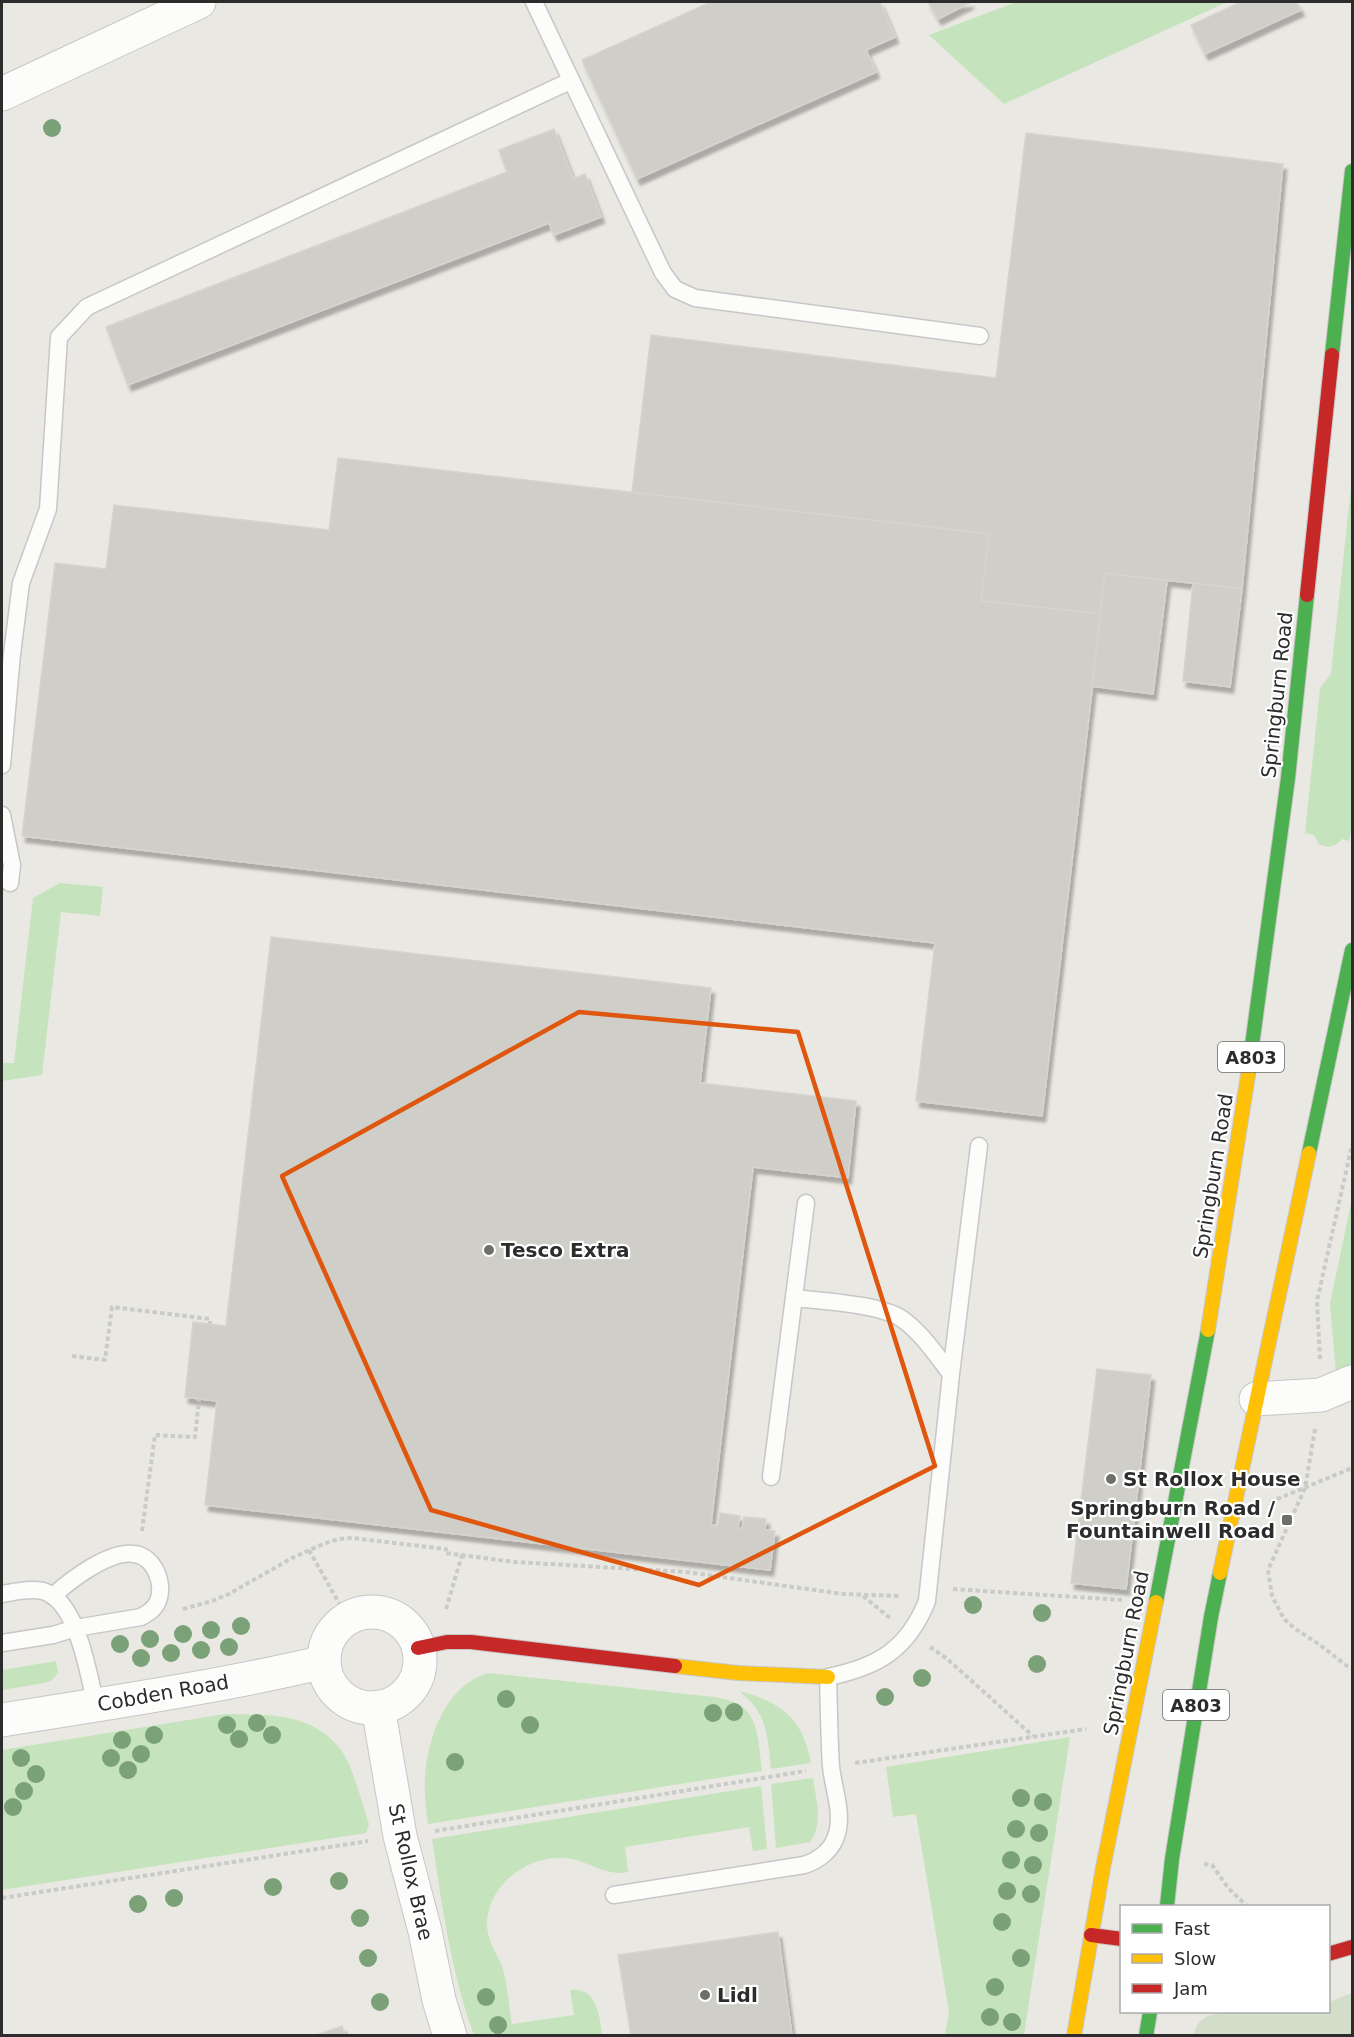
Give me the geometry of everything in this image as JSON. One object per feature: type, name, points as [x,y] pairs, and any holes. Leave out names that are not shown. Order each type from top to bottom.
[{"type":"main road","name":"Springburn Road","points":[[1074,2036],[1091,1935],[1203,1362],[1252,1049],[1288,778],[1353,171]]},
{"type":"main road","name":"A803","points":[[1167,1905],[1172,1859],[1210,1617],[1353,950]]},
{"type":"main road","points":[[427,1646],[471,1642],[738,1673],[828,1677]]},
{"type":"main road","points":[[1091,1935],[1120,1940]]},
{"type":"main road","points":[[1330,1954],[1353,1947]]},
{"type":"main road","points":[[1146,2036],[1150,2013]]},
{"type":"street","points":[[2,94],[198,2]]},
{"type":"street","points":[[1256,1399],[1321,1395],[1353,1382]]},
{"type":"street","points":[[372,1612],[384,1614],[406,1626],[413,1636],[427,1646],[420,1659],[415,1682],[400,1699],[389,1705],[378,1707],[360,1706],[343,1699],[335,1690],[328,1679],[324,1662],[327,1645],[331,1635],[348,1619],[372,1612]]},
{"type":"street","name":"Cobden Road","points":[[2,1720],[261,1676],[324,1662]]},
{"type":"street","name":"St Rollox Brae","points":[[378,1707],[400,1836],[425,1931],[439,2000],[450,2036]]},
{"type":"lane","points":[[534,2],[663,273],[675,289],[695,298],[980,336]]},
{"type":"lane","points":[[2,765],[10,670],[21,583],[48,509],[59,337],[87,307],[570,81]]},
{"type":"lane","points":[[2,815],[10,883]]},
{"type":"lane","points":[[614,1895],[804,1865],[815,1861],[835,1841],[838,1831],[838,1811],[831,1767],[828,1677],[849,1673],[881,1659],[898,1647],[922,1614],[929,1592],[951,1374],[979,1146]]},
{"type":"lane","points":[[771,1477],[806,1203]]},
{"type":"lane","points":[[794,1298],[883,1311],[901,1318],[929,1344],[951,1374]]},
{"type":"lane","points":[[2,1643],[141,1617],[158,1602],[160,1588],[158,1575],[143,1556],[124,1554],[100,1563],[73,1578],[53,1596]]},
{"type":"lane","points":[[2,1594],[30,1590],[43,1591],[53,1596],[69,1615],[76,1628],[96,1705]]},
{"type":"path","points":[[72,1356],[105,1360],[112,1307],[210,1319],[210,1324]]},
{"type":"path","points":[[139,1555],[155,1435],[195,1437],[199,1399]]},
{"type":"path","points":[[1231,1518],[1353,1468]]},
{"type":"path","points":[[141,1617],[197,1605],[229,1594],[309,1550],[339,1539],[352,1538],[446,1548],[445,1553],[516,1562],[686,1572],[862,1596],[893,1597],[957,1588],[1124,1600]]},
{"type":"path","points":[[309,1550],[348,1619]]},
{"type":"path","points":[[427,1646],[462,1555]]},
{"type":"path","points":[[862,1596],[946,1658],[1034,1736]]},
{"type":"path","points":[[2,1899],[831,1767],[1086,1729]]},
{"type":"path","points":[[1172,1859],[1212,1865],[1234,1895],[1246,1905]]},
{"type":"highlighted area","points":[[579,1012],[798,1032],[935,1466],[699,1585],[431,1510],[282,1176]]},
{"type":"green space","points":[[1016,2],[1227,2],[1004,104],[929,35]]},
{"type":"green space","points":[[1352,477],[1352,825],[1349,841],[1342,839],[1337,844],[1328,847],[1319,844],[1314,835],[1305,833],[1320,688],[1331,674]]},
{"type":"green space","points":[[60,883],[103,887],[100,916],[61,912],[42,1075],[2,1081],[2,1063],[14,1063],[33,898]]},
{"type":"green space","points":[[1352,1198],[1352,1367],[1336,1374],[1330,1304]]},
{"type":"green space","points":[[56,1661],[58,1673],[51,1681],[2,1690],[2,1670]]},
{"type":"green space","points":[[488,1673],[715,1697],[733,1702],[745,1709],[751,1716],[759,1743],[762,1771],[428,1824],[425,1777],[435,1730],[450,1701],[460,1689]]},
{"type":"green space","points":[[739,1691],[767,1701],[788,1714],[802,1734],[811,1763],[771,1769],[767,1735],[761,1717],[756,1708]]},
{"type":"green space","points":[[225,1714],[288,1718],[317,1728],[329,1738],[341,1750],[353,1775],[369,1824],[366,1833],[2,1890],[2,1750]]},
{"type":"green space","points":[[1070,1737],[1024,2035],[945,2035],[949,2012],[916,1814],[893,1817],[886,1767]]},
{"type":"green space","points":[[813,1778],[818,1811],[814,1835],[810,1842],[776,1848],[771,1784]]},
{"type":"green space","points":[[761,1786],[767,1849],[753,1851],[749,1827],[625,1847],[628,1872],[612,1872],[574,1859],[552,1858],[537,1861],[512,1876],[494,1898],[487,1926],[504,1973],[512,2024],[574,2015],[570,1990],[579,1990],[591,1997],[595,2004],[602,2035],[474,2035],[453,1963],[432,1839]]},
{"type":"green space","points":[[1352,1993],[1352,2035],[1194,2035],[1201,2020],[1215,2014],[1330,2013],[1330,2002]]},
{"type":"building","points":[[711,2],[880,2],[895,37],[866,50],[876,72],[637,179],[582,60]]},
{"type":"building","points":[[928,2],[971,2],[938,19]]},
{"type":"building","points":[[1241,2],[1296,2],[1301,10],[1205,54],[1191,25]]},
{"type":"building","points":[[554,129],[573,179],[585,174],[601,217],[554,235],[549,223],[128,385],[106,327],[507,172],[499,150]]},
{"type":"building","points":[[1026,133],[1283,164],[1242,589],[1105,573],[1101,614],[981,601],[989,534],[632,492],[651,335],[996,378]]},
{"type":"building","points":[[338,458],[989,534],[981,601],[1101,614],[1042,1116],[916,1101],[935,943],[22,836],[55,563],[106,569],[114,505],[329,530]]},
{"type":"building","points":[[1105,573],[1167,581],[1153,694],[1092,686]]},
{"type":"building","points":[[1193,583],[1242,589],[1230,687],[1183,681]]},
{"type":"building","name":"Tesco Extra","points":[[271,937],[711,988],[700,1083],[856,1101],[848,1178],[753,1167],[711,1525],[718,1526],[720,1513],[740,1516],[738,1528],[742,1529],[744,1517],[766,1519],[765,1530],[775,1531],[770,1570],[205,1505],[217,1401],[185,1397],[193,1322],[226,1326]]},
{"type":"building","name":"St Rollox House","points":[[1097,1369],[1151,1375],[1126,1589],[1071,1583]]},
{"type":"building","name":"Lidl","points":[[778,1932],[792,2036],[631,2036],[618,1955]]},
{"type":"building","points":[[342,2026],[345,2036],[314,2036]]},
{"type":"traffic: fast","points":[[1332,355],[1352,171]]},
{"type":"traffic: fast","points":[[1248,1075],[1288,778],[1307,595]]},
{"type":"traffic: fast","points":[[1309,1153],[1352,950]]},
{"type":"traffic: fast","points":[[1156,1602],[1208,1330]]},
{"type":"traffic: fast","points":[[1167,1905],[1172,1859],[1220,1573]]},
{"type":"traffic: fast","points":[[1146,2036],[1150,2013]]},
{"type":"traffic: slow","points":[[1208,1330],[1248,1075]]},
{"type":"traffic: slow","points":[[1220,1573],[1309,1153]]},
{"type":"traffic: slow","points":[[1074,2036],[1103,1868],[1156,1602]]},
{"type":"traffic: slow","points":[[675,1666],[738,1673],[828,1677]]},
{"type":"traffic: jam","points":[[1307,595],[1332,355]]},
{"type":"traffic: jam","points":[[418,1648],[447,1642],[471,1642],[675,1666]]},
{"type":"traffic: jam","points":[[1091,1935],[1120,1939]]},
{"type":"traffic: jam","points":[[1330,1953],[1352,1947]]},
{"type":"place","name":"Tesco Extra","points":[[489,1250]]},
{"type":"place","name":"St Rollox House","points":[[1111,1479]]},
{"type":"place","name":"Springburn Road / Fountainwell Road","points":[[1287,1520]]},
{"type":"place","name":"Lidl","points":[[705,1995]]}]
